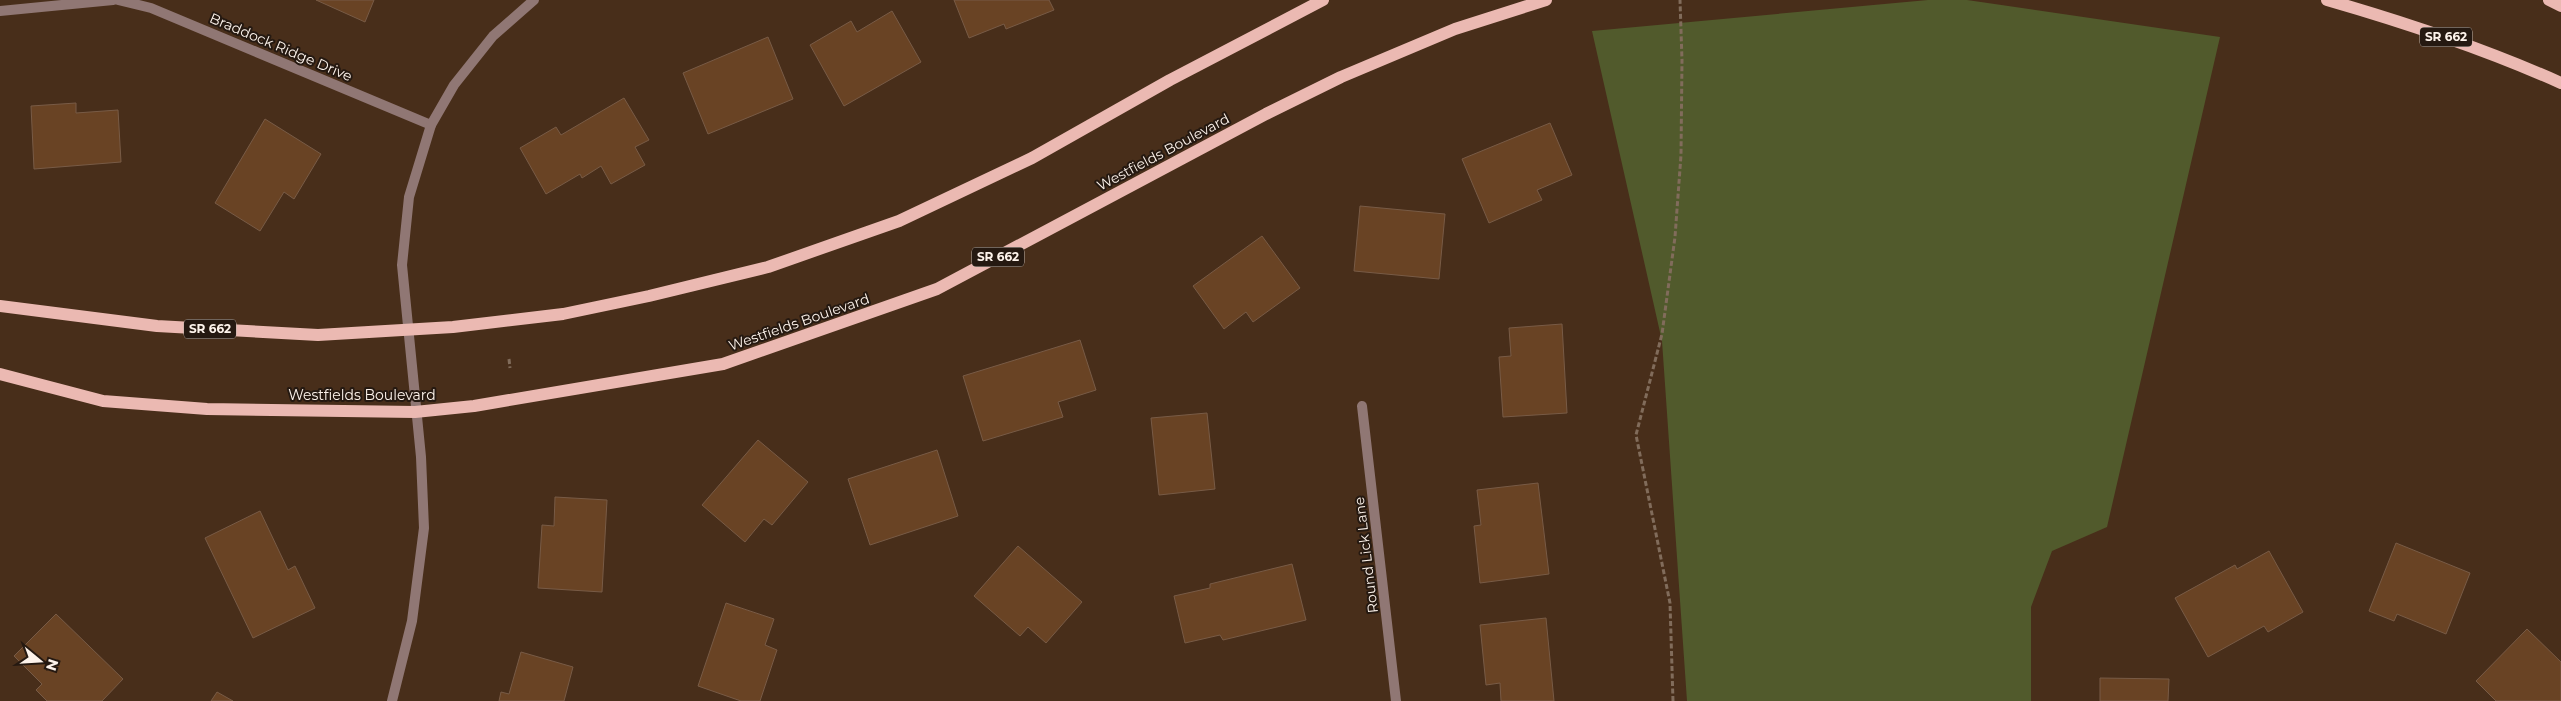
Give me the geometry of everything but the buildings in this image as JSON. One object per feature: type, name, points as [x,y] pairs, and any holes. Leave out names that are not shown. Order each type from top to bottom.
[{"type":"main road","name":"SR 662","points":[[0,306],[157,326],[318,335],[408,330],[563,314],[649,296],[768,267],[899,221],[1032,158],[1170,80],[1323,0]]},
{"type":"main road","name":"Westfields Boulevard","points":[[0,374],[103,401],[207,409],[415,412],[474,406],[724,364],[928,293],[1266,114],[1341,77],[1455,29],[1546,0]]},
{"type":"main road","name":"SR 662","points":[[2327,0],[2410,24],[2520,64],[2561,83]]},
{"type":"main road","points":[[2549,0],[2561,6]]},
{"type":"street","points":[[0,11],[113,0]]},
{"type":"street","name":"Braddock Ridge Drive","points":[[118,0],[151,8],[431,125]]},
{"type":"street","points":[[392,701],[412,621],[424,528],[421,456],[415,412],[402,265],[410,198],[431,125],[454,85],[493,36],[526,2]]},
{"type":"street","name":"Round Lick Lane","points":[[1362,406],[1396,701]]},
{"type":"path","points":[[1673,701],[1670,603],[1636,435],[1662,334],[1675,237],[1681,155],[1682,60],[1680,0]]},
{"type":"path","points":[[510,359],[510,368]]},
{"type":"green space","points":[[1928,0],[1967,0],[2220,37],[2107,527],[2052,551],[2031,607],[2031,701],[1687,701],[1662,341],[1592,31]]}]
